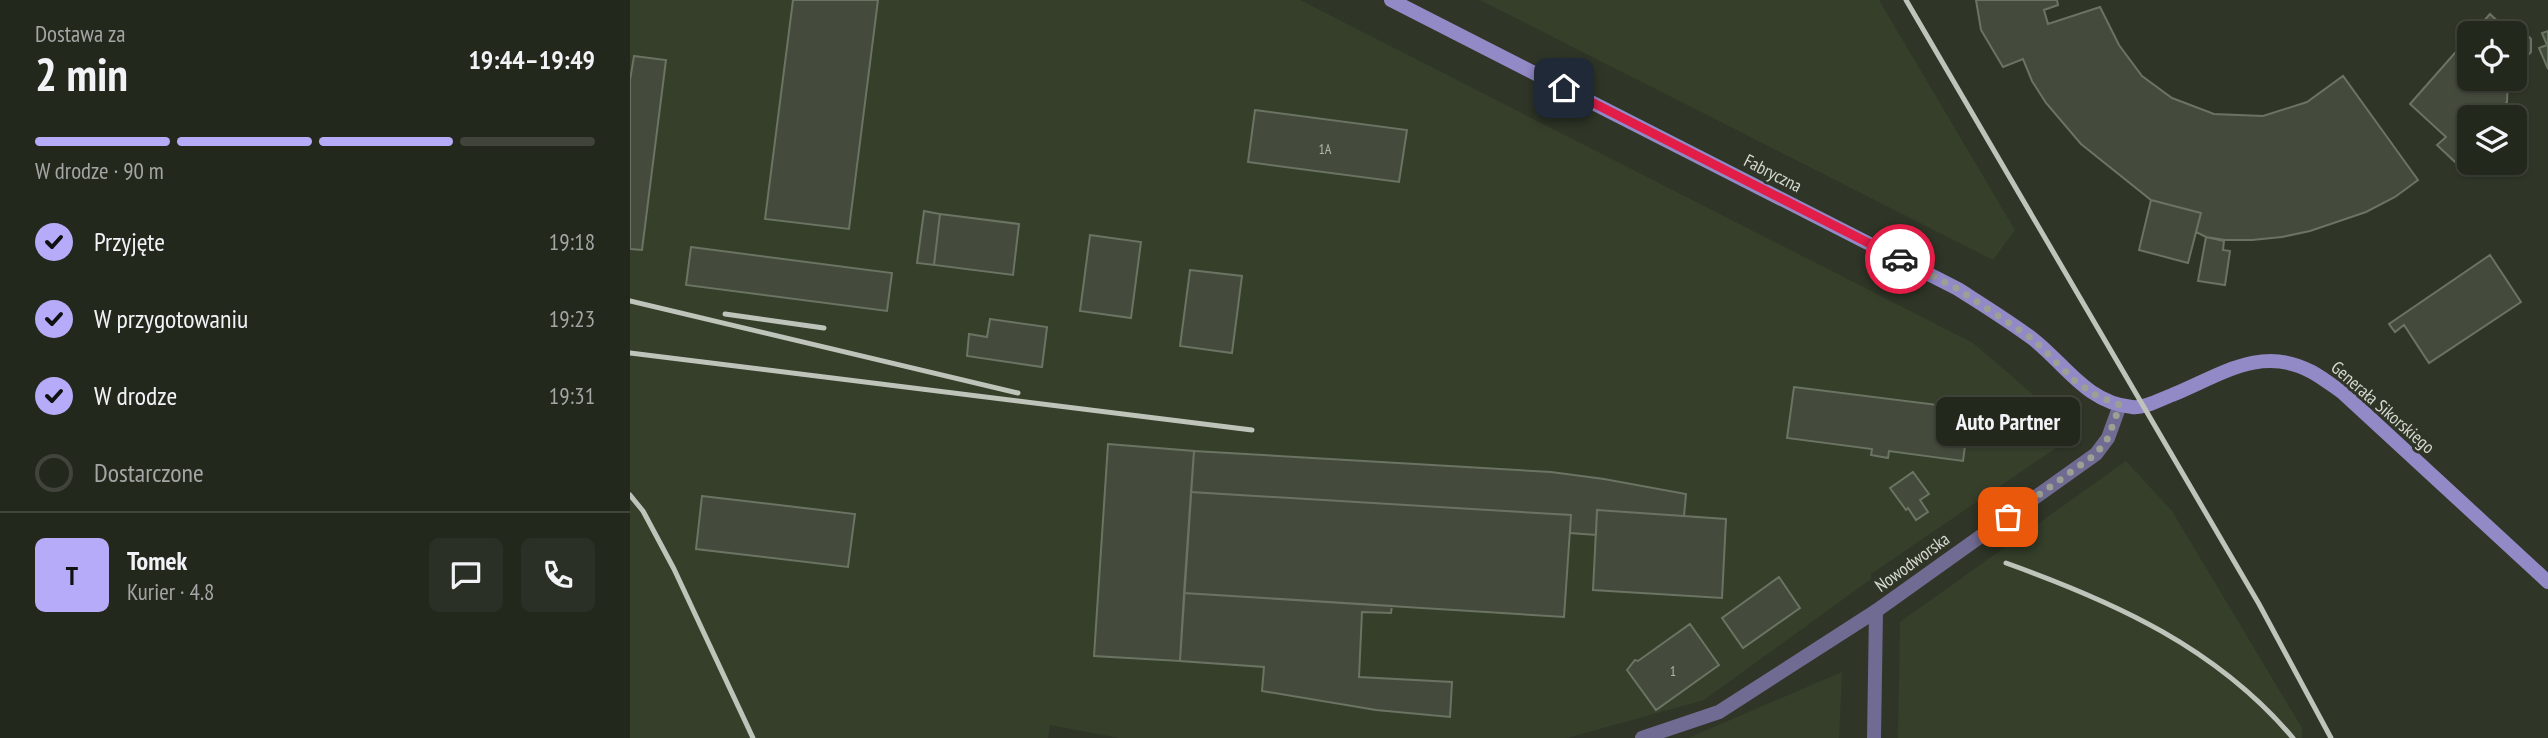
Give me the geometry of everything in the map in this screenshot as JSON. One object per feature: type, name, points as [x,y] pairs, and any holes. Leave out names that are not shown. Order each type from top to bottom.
[{"type":"street","name":"Fabryczna","points":[[1391,0],[1958,289],[2034,340],[2075,381],[2097,396],[2120,405]]},
{"type":"street","name":"Generała Sikorskiego","points":[[2120,405],[2135,408],[2239,365],[2264,360],[2287,362],[2312,372],[2343,393],[2548,582]]},
{"type":"street","name":"Nowodworska","points":[[1874,738],[1876,611],[2096,454],[2108,438],[2120,405]]},
{"type":"street","points":[[1642,738],[1718,712],[1876,611]]},
{"type":"shaded area","points":[[630,0],[1300,0],[1973,343],[2078,433],[1871,574],[1871,579],[1704,700],[1567,738],[1119,738],[1050,725],[1048,738],[630,738]]},
{"type":"shaded area","points":[[1480,0],[1879,0],[2015,230],[1993,260]]},
{"type":"shaded area","points":[[2126,461],[2172,511],[2302,728],[2302,738],[1898,738],[1900,622]]},
{"type":"shaded area","points":[[1842,672],[1839,738],[1688,738]]},
{"type":"building","points":[[793,0],[878,0],[849,229],[765,219]]},
{"type":"building","points":[[1976,0],[2057,0],[2058,5],[2044,10],[2048,24],[2100,7],[2119,45],[2142,76],[2172,98],[2214,114],[2263,116],[2307,102],[2343,76],[2418,180],[2395,197],[2366,212],[2310,231],[2252,240],[2206,237],[2196,232],[2201,213],[2151,200],[2081,144],[2046,103],[2032,81],[2023,59],[2003,67],[1981,30]]},
{"type":"building","points":[[2490,14],[2498,21],[2484,21]]},
{"type":"building","points":[[2548,31],[2548,69],[2539,48],[2547,45],[2542,33]]},
{"type":"building","points":[[2527,35],[2531,39],[2531,52],[2527,56]]},
{"type":"building","points":[[2457,51],[2457,91],[2507,91],[2504,105],[2457,105],[2455,162],[2437,145],[2446,137],[2410,104]]},
{"type":"building","points":[[634,56],[666,60],[642,250],[630,249],[630,80]]},
{"type":"building","points":[[1255,110],[1407,130],[1399,182],[1248,162]]},
{"type":"building","points":[[2151,200],[2201,213],[2188,263],[2139,250]]},
{"type":"building","points":[[924,211],[940,214],[934,265],[917,263]]},
{"type":"building","points":[[940,214],[1019,224],[1013,275],[934,265]]},
{"type":"building","points":[[1090,235],[1141,242],[1131,318],[1080,311]]},
{"type":"building","points":[[2206,237],[2224,241],[2223,250],[2230,251],[2225,285],[2198,281]]},
{"type":"building","points":[[691,247],[892,273],[887,311],[686,285]]},
{"type":"building","points":[[2490,255],[2521,302],[2429,363],[2404,325],[2395,332],[2389,324]]},
{"type":"building","points":[[1190,270],[1242,276],[1232,353],[1180,346]]},
{"type":"building","points":[[990,319],[1047,327],[1042,367],[967,356],[969,334],[987,337]]},
{"type":"building","points":[[1794,387],[1970,409],[1963,461],[1889,451],[1888,458],[1871,455],[1872,449],[1787,438]]},
{"type":"building","points":[[1108,444],[1194,451],[1180,661],[1094,656]]},
{"type":"building","points":[[1194,451],[1551,472],[1604,479],[1686,494],[1684,516],[1597,510],[1596,535],[1570,533],[1571,515],[1191,492]]},
{"type":"building","points":[[1913,472],[1929,494],[1920,500],[1928,512],[1916,520],[1890,488]]},
{"type":"building","points":[[1191,492],[1571,515],[1564,617],[1184,593]]},
{"type":"building","points":[[702,496],[855,514],[848,567],[696,549]]},
{"type":"building","points":[[1597,510],[1726,519],[1722,598],[1593,590]]},
{"type":"building","points":[[1779,577],[1800,608],[1743,648],[1722,618]]},
{"type":"building","points":[[1184,593],[1392,606],[1391,613],[1362,612],[1359,677],[1452,682],[1450,717],[1376,710],[1262,691],[1264,667],[1180,661]]},
{"type":"building","points":[[1690,624],[1719,665],[1656,710],[1627,670],[1635,660],[1638,661]]},
{"type":"railway","points":[[1906,0],[2259,604],[2331,738]]},
{"type":"railway","points":[[630,301],[1018,393]]},
{"type":"railway","points":[[725,314],[824,328]]},
{"type":"railway","points":[[630,353],[1252,430]]},
{"type":"railway","points":[[630,495],[643,511],[674,569],[753,738]]},
{"type":"railway","points":[[2006,563],[2086,594],[2162,631],[2231,678],[2263,706],[2293,738]]},
{"type":"way so far","points":[[1900,259],[1958,289],[2034,340],[2075,381],[2097,396],[2120,405],[2108,438],[2096,454],[2008,517]]},
{"type":"place","name":"Auto Partner","points":[[2008,517]]},
{"type":"route","points":[[1564,88],[1900,259]]}]
